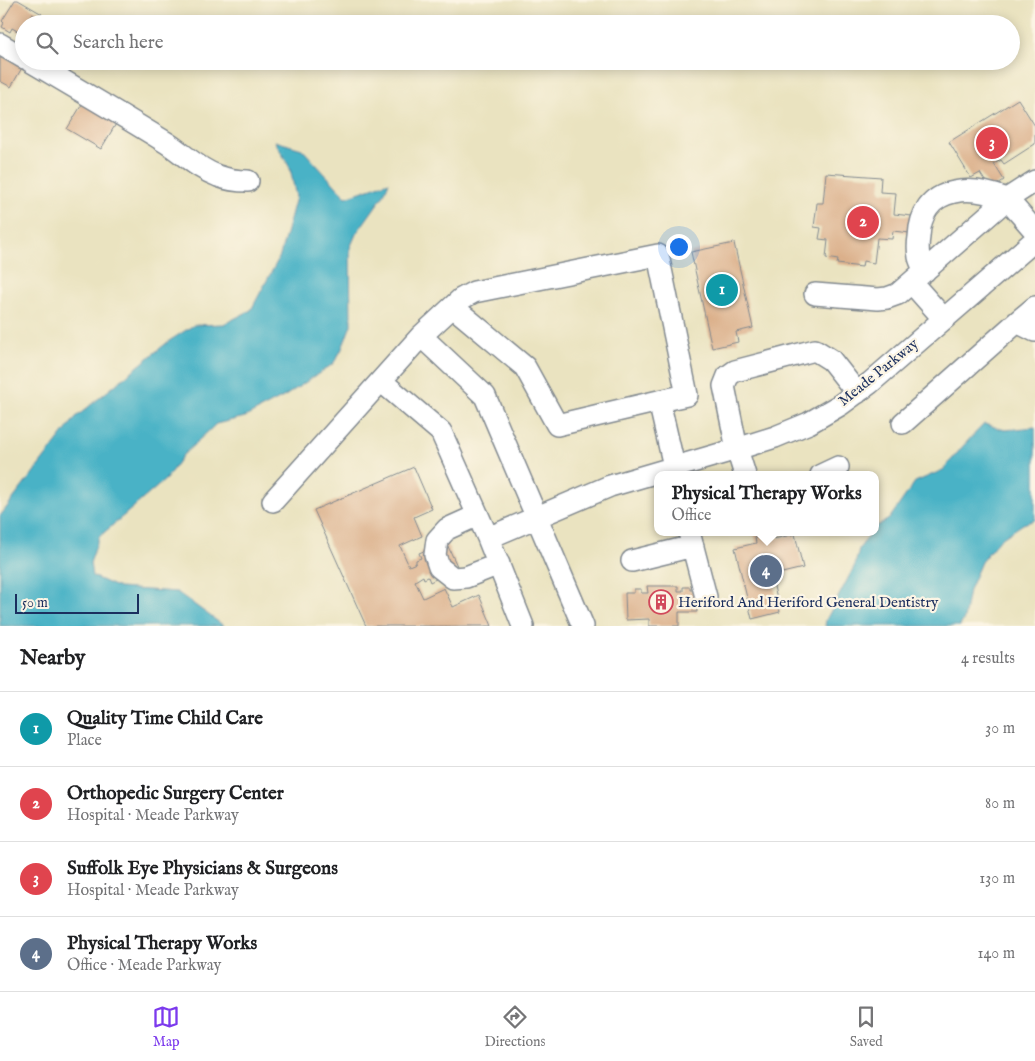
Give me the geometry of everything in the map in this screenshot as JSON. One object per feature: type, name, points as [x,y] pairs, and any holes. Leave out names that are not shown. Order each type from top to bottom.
[{"type":"street","points":[[0,44],[15,53]]},
{"type":"street","points":[[46,70],[162,140],[201,169],[237,181],[248,181]]},
{"type":"street","points":[[815,294],[878,299],[898,294],[1007,199],[1035,181]]},
{"type":"street","points":[[943,318],[919,277],[919,234],[923,214],[931,205],[940,197],[954,192],[968,190],[994,194],[1007,199],[1035,231]]},
{"type":"street","name":"Meade Parkway","points":[[675,471],[775,437],[808,423],[840,404],[870,383],[1035,240]]},
{"type":"street","points":[[273,501],[421,336],[461,299],[474,292],[658,255],[687,395],[557,424],[525,367],[453,307]]},
{"type":"street","points":[[903,422],[1026,326],[1035,307]]},
{"type":"street","points":[[421,336],[485,396],[583,626]]},
{"type":"street","points":[[744,471],[737,449],[724,386],[728,376],[735,371],[815,350],[830,360],[857,393]]},
{"type":"street","points":[[381,381],[441,432],[478,514],[523,626]]},
{"type":"street","points":[[659,401],[675,471]]},
{"type":"street","name":"Meade Parkway","points":[[488,538],[610,486],[654,476]]},
{"type":"street","points":[[478,514],[447,529],[437,540],[435,556],[439,567],[453,578],[466,577],[499,564]]},
{"type":"street","points":[[632,561],[691,539],[706,598]]},
{"type":"water","points":[[275,141],[302,149],[346,197],[389,182],[383,196],[356,234],[350,248],[351,325],[341,351],[333,364],[285,396],[245,417],[216,424],[183,455],[166,479],[99,537],[90,563],[92,576],[119,588],[177,592],[224,626],[0,626],[0,516],[76,417],[169,341],[194,325],[224,324],[251,310],[280,256],[296,197],[290,168]]},
{"type":"water","points":[[984,424],[1005,430],[1035,427],[1035,520],[1023,524],[998,541],[981,562],[969,590],[964,619],[960,626],[825,626],[826,620],[855,565],[859,549],[868,536],[879,536],[879,525],[889,519],[915,482],[943,470]]},
{"type":"building","points":[[15,0],[42,14],[15,15],[15,30],[12,28],[10,32],[2,27],[4,23],[2,21]]},
{"type":"building","points":[[2,56],[15,62],[15,70],[21,70],[11,87],[0,81],[0,59]]},
{"type":"building","points":[[1018,99],[1035,126],[1035,144],[1004,164],[1001,160],[994,164],[1004,180],[990,189],[980,173],[971,178],[949,142]]},
{"type":"building","points":[[84,101],[117,122],[101,149],[67,129]]},
{"type":"building","points":[[826,173],[881,177],[880,192],[896,193],[894,214],[912,216],[910,233],[893,231],[892,239],[877,238],[874,263],[863,261],[862,267],[837,264],[838,260],[826,258],[828,240],[819,239],[821,228],[814,227],[817,203],[823,203]]},
{"type":"building","points":[[734,243],[753,328],[736,332],[738,342],[712,348],[691,252]]},
{"type":"building","points":[[414,467],[432,509],[414,517],[422,536],[400,546],[409,566],[421,558],[419,553],[446,542],[458,568],[430,582],[428,577],[424,579],[423,576],[415,581],[423,598],[444,588],[453,607],[479,595],[492,626],[366,626],[314,510]]},
{"type":"building","points":[[755,536],[773,536],[774,539],[795,536],[803,568],[778,574],[779,577],[772,578],[780,612],[752,619],[735,548],[756,543]]},
{"type":"building","name":"Heriford And Heriford General Dentistry","points":[[647,586],[678,586],[678,591],[683,591],[683,587],[690,587],[690,590],[696,590],[697,612],[679,612],[679,626],[649,626],[649,619],[626,620],[625,593],[634,593],[634,589],[641,589],[641,593],[648,593]]},
{"type":"place","name":"Suffolk Eye Physicians & Surgeons","points":[[992,143]]},
{"type":"place","name":"Orthopedic Surgery Center","points":[[863,222]]},
{"type":"place","name":"Quality Time Child Care","points":[[722,290]]},
{"type":"place","name":"Physical Therapy Works","points":[[766,571]]},
{"type":"place","name":"Heriford And Heriford General Dentistry","points":[[661,602]]}]
